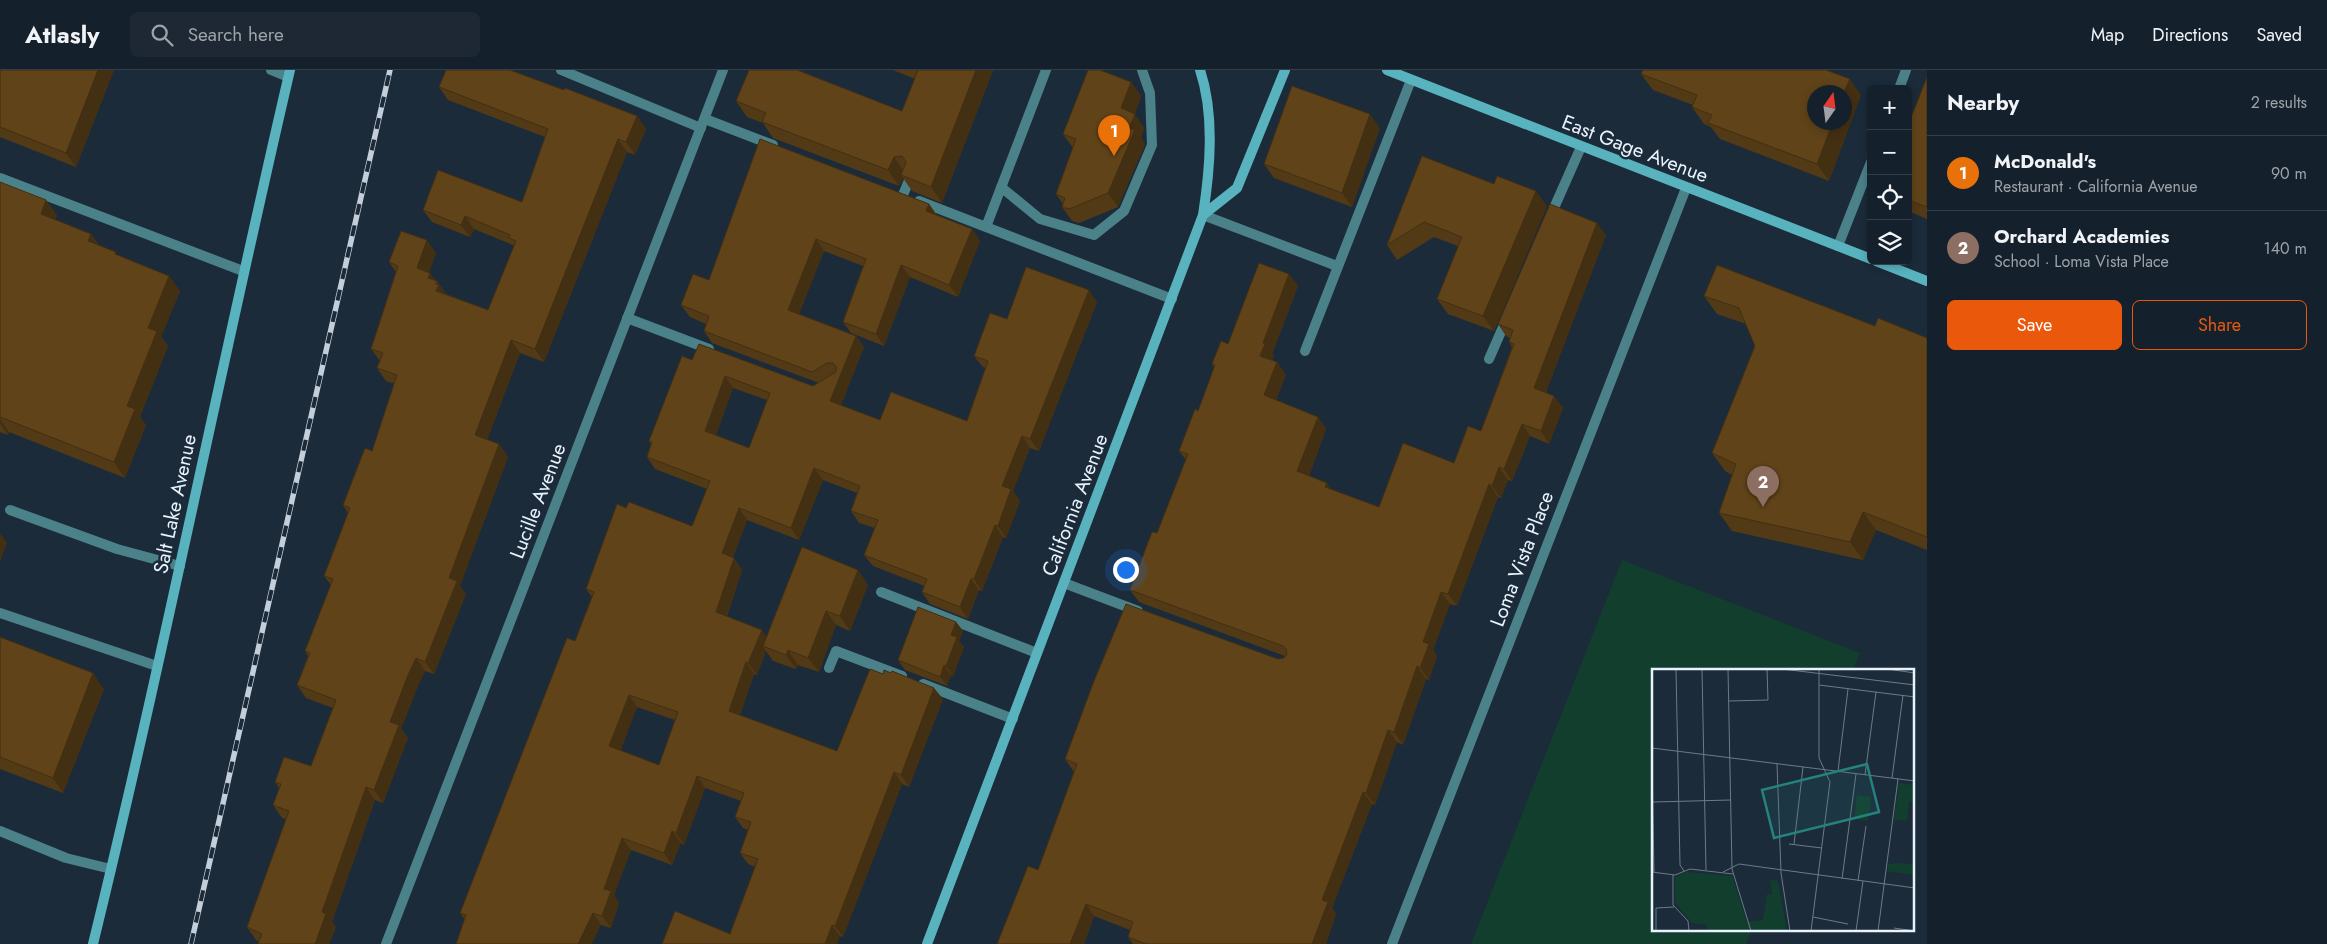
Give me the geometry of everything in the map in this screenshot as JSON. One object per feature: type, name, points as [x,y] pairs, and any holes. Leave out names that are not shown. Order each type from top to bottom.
[{"type":"street","points":[[271,70],[289,73]]},
{"type":"street","points":[[561,70],[703,123],[786,150]]},
{"type":"street","name":"Lucille Avenue","points":[[386,944],[723,70]]},
{"type":"street","points":[[986,227],[1046,70]]},
{"type":"street","points":[[1000,187],[1040,219],[1094,235],[1124,211],[1152,145],[1150,93],[1142,70]]},
{"type":"street","name":"California Avenue","points":[[927,944],[1203,215],[1210,172],[1206,90],[1200,70]]},
{"type":"street","points":[[1203,215],[1237,188],[1285,70]]},
{"type":"street","name":"East Gage Avenue","points":[[1386,70],[1867,257]]},
{"type":"street","points":[[1900,85],[1906,70]]},
{"type":"street","name":"Salt Lake Avenue","points":[[93,944],[180,566],[243,271],[289,73]]},
{"type":"street","points":[[1306,351],[1337,266],[1411,80]]},
{"type":"street","points":[[1546,227],[1581,147]]},
{"type":"street","points":[[1838,246],[1867,172]]},
{"type":"street","points":[[0,178],[243,271]]},
{"type":"street","points":[[910,178],[898,193],[1172,300]]},
{"type":"street","name":"Loma Vista Place","points":[[1392,944],[1686,188]]},
{"type":"street","points":[[1203,215],[1337,266]]},
{"type":"street","points":[[1886,265],[1927,281]]},
{"type":"street","points":[[1489,359],[1512,306]]},
{"type":"street","points":[[627,318],[720,353]]},
{"type":"street","points":[[10,510],[117,549],[180,566]]},
{"type":"street","points":[[1064,583],[1148,614]]},
{"type":"street","points":[[881,592],[1038,653]]},
{"type":"street","points":[[0,613],[157,666]]},
{"type":"street","points":[[829,668],[836,651],[1013,719]]},
{"type":"street","points":[[0,832],[66,858],[111,869]]},
{"type":"green space","points":[[1622,560],[1860,653],[1853,669],[1652,669],[1652,932],[1750,932],[1746,944],[1471,944]]},
{"type":"building","points":[[0,70],[98,70],[66,153],[0,127]]},
{"type":"building","points":[[446,70],[510,70],[564,90],[565,88],[637,116],[626,142],[618,139],[535,349],[511,340],[475,435],[499,444],[449,578],[457,581],[425,662],[416,658],[408,675],[390,722],[399,725],[374,790],[366,787],[322,912],[326,914],[315,944],[258,944],[262,934],[247,927],[289,811],[273,805],[281,784],[275,782],[284,757],[311,766],[336,700],[297,685],[310,653],[305,651],[333,579],[324,576],[350,508],[343,505],[365,448],[372,451],[397,375],[377,368],[383,353],[371,349],[398,266],[389,262],[401,231],[427,240],[417,268],[430,273],[428,278],[437,281],[436,284],[439,285],[436,291],[488,310],[516,241],[509,238],[510,235],[465,216],[461,225],[423,210],[438,170],[522,202],[548,129],[439,87]]},
{"type":"building","points":[[749,70],[797,70],[902,111],[918,70],[976,70],[931,187],[901,175],[906,162],[902,156],[894,157],[888,170],[762,122],[766,113],[736,101]]},
{"type":"building","points":[[1088,70],[1100,70],[1131,82],[1121,108],[1135,114],[1129,128],[1135,130],[1108,193],[1069,209],[1062,207],[1065,198],[1056,194],[1076,139],[1063,134]]},
{"type":"building","points":[[1643,70],[1826,70],[1850,79],[1847,85],[1807,85],[1807,130],[1830,130],[1817,164],[1708,123],[1712,115],[1692,107],[1697,95],[1641,74]]},
{"type":"building","points":[[1927,77],[1927,207],[1912,201],[1912,115]]},
{"type":"building","points":[[1292,86],[1370,114],[1342,193],[1264,164]]},
{"type":"building","points":[[760,139],[929,204],[926,211],[972,229],[949,285],[901,265],[876,334],[843,322],[866,259],[816,239],[788,310],[856,336],[830,401],[880,420],[891,392],[967,421],[988,361],[974,356],[990,313],[1007,319],[1026,267],[1089,290],[1030,439],[1022,436],[1002,486],[1011,489],[998,526],[995,525],[974,579],[971,579],[960,607],[922,592],[927,579],[864,555],[878,520],[851,511],[860,486],[814,468],[791,528],[739,508],[722,553],[734,558],[716,612],[762,630],[748,663],[746,662],[729,711],[837,751],[870,669],[883,674],[884,670],[891,673],[892,671],[934,688],[901,775],[894,772],[835,926],[832,925],[825,944],[662,944],[675,911],[730,934],[758,859],[740,853],[751,822],[735,817],[744,793],[697,776],[676,833],[672,831],[664,853],[622,838],[604,889],[611,891],[602,916],[593,913],[578,944],[456,944],[466,915],[460,913],[567,638],[575,641],[594,592],[586,589],[617,504],[626,508],[629,502],[692,526],[710,481],[647,457],[652,442],[649,441],[682,356],[692,360],[699,344],[813,386],[836,372],[836,366],[833,363],[827,363],[812,372],[704,331],[709,316],[681,305],[693,274],[709,280]],"holes":[[[725,376],[770,393],[749,448],[705,431]],[[629,695],[678,712],[659,765],[609,746]]]},
{"type":"building","points":[[1422,156],[1494,184],[1497,176],[1536,191],[1483,316],[1437,299],[1462,237],[1424,222],[1387,245]]},
{"type":"building","points":[[0,182],[46,200],[41,214],[91,234],[88,241],[169,276],[148,328],[157,331],[127,406],[135,409],[114,462],[0,417]]},
{"type":"building","points":[[1550,204],[1597,223],[1534,388],[1554,396],[1541,431],[1522,424],[1504,469],[1499,467],[1492,486],[1489,484],[1448,594],[1441,592],[1423,642],[1429,644],[1420,668],[1417,666],[1394,732],[1388,730],[1366,793],[1363,792],[1322,900],[1328,902],[1312,944],[1146,944],[1128,937],[1133,922],[1086,904],[1070,944],[997,944],[1028,866],[1038,870],[1077,764],[1065,759],[1094,681],[1126,604],[1278,659],[1284,658],[1287,654],[1283,646],[1130,590],[1152,532],[1157,533],[1188,454],[1179,451],[1195,409],[1198,411],[1215,365],[1212,364],[1221,341],[1228,344],[1259,263],[1289,274],[1263,343],[1265,344],[1260,356],[1277,362],[1264,395],[1318,417],[1297,471],[1327,483],[1325,487],[1379,507],[1403,443],[1454,463],[1468,426],[1481,431],[1514,344],[1509,342],[1513,330],[1498,324]]},
{"type":"building","points":[[1717,265],[1875,326],[1878,318],[1927,338],[1927,537],[1863,512],[1850,542],[1719,513],[1736,464],[1712,453],[1755,346],[1739,308],[1704,296]]},
{"type":"building","points":[[802,547],[858,570],[840,616],[826,611],[808,658],[788,650],[786,655],[763,646]]},
{"type":"building","points":[[918,607],[956,622],[951,635],[957,637],[940,677],[898,660]]},
{"type":"building","points":[[0,637],[93,673],[53,778],[0,757]]},
{"type":"railway","points":[[191,944],[390,70]]},
{"type":"place","name":"McDonald's","points":[[1114,156]]},
{"type":"place","name":"Orchard Academies","points":[[1763,507]]}]
